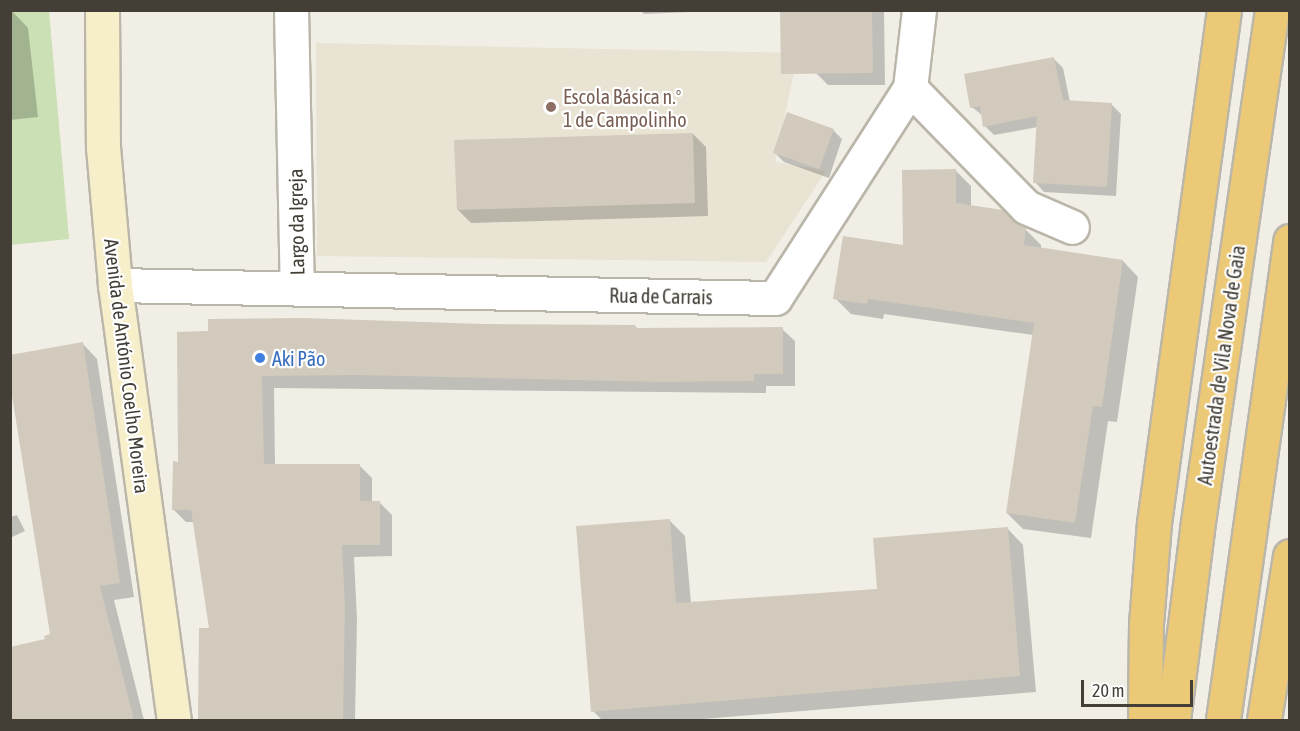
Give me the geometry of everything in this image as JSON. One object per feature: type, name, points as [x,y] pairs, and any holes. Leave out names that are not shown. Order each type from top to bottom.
[{"type":"highway","points":[[1145,720],[1146,624],[1154,523],[1224,10]]},
{"type":"highway","name":"Autoestrada de Vila Nova de Gaia","points":[[1173,720],[1197,529],[1272,10]]},
{"type":"highway","points":[[1222,720],[1290,241]]},
{"type":"highway","points":[[1264,720],[1290,556]]},
{"type":"street","name":"Avenida de António Coelho Moreira","points":[[102,10],[103,147],[115,285],[174,720]]},
{"type":"street","name":"Largo da Igreja","points":[[115,285],[297,288],[291,10]]},
{"type":"street","name":"Rua de Carrais","points":[[297,288],[775,298],[910,88],[919,10]]},
{"type":"street","points":[[910,88],[1026,207],[1072,226]]},
{"type":"shaded area","name":"Escola Básica n.º 1 de Campolinho","points":[[316,43],[798,53],[775,162],[826,171],[766,262],[317,256]]},
{"type":"green space","points":[[11,10],[49,11],[69,239],[11,245]]},
{"type":"building","points":[[780,10],[872,10],[873,73],[781,74]]},
{"type":"building","points":[[1054,57],[1063,100],[1112,103],[1107,187],[1033,183],[1037,116],[983,127],[980,106],[970,108],[964,74]]},
{"type":"building","points":[[787,112],[834,129],[819,169],[773,153]]},
{"type":"building","points":[[693,133],[695,203],[457,210],[454,140]]},
{"type":"building","points":[[956,169],[956,203],[1003,210],[1026,228],[1024,245],[1123,260],[1102,407],[1093,406],[1075,523],[1006,513],[1034,323],[868,299],[867,304],[833,299],[843,236],[903,245],[902,170]]},
{"type":"building","points":[[303,318],[483,324],[635,325],[635,328],[783,327],[783,374],[754,374],[754,381],[660,382],[357,375],[262,376],[264,464],[360,464],[360,501],[380,501],[380,545],[342,545],[345,605],[343,720],[198,720],[199,628],[209,628],[191,510],[172,510],[173,461],[178,462],[177,332],[208,331],[208,319]]},
{"type":"building","points":[[83,342],[120,583],[100,586],[134,720],[10,720],[10,647],[45,639],[44,636],[50,634],[10,383],[10,355]]},
{"type":"building","points":[[670,519],[676,603],[877,589],[873,538],[1008,527],[1020,676],[591,712],[576,526]]},
{"type":"place","name":"Escola Básica n.º 1 de Campolinho","points":[[551,107]]},
{"type":"place","name":"Aki Pão","points":[[260,358]]}]
